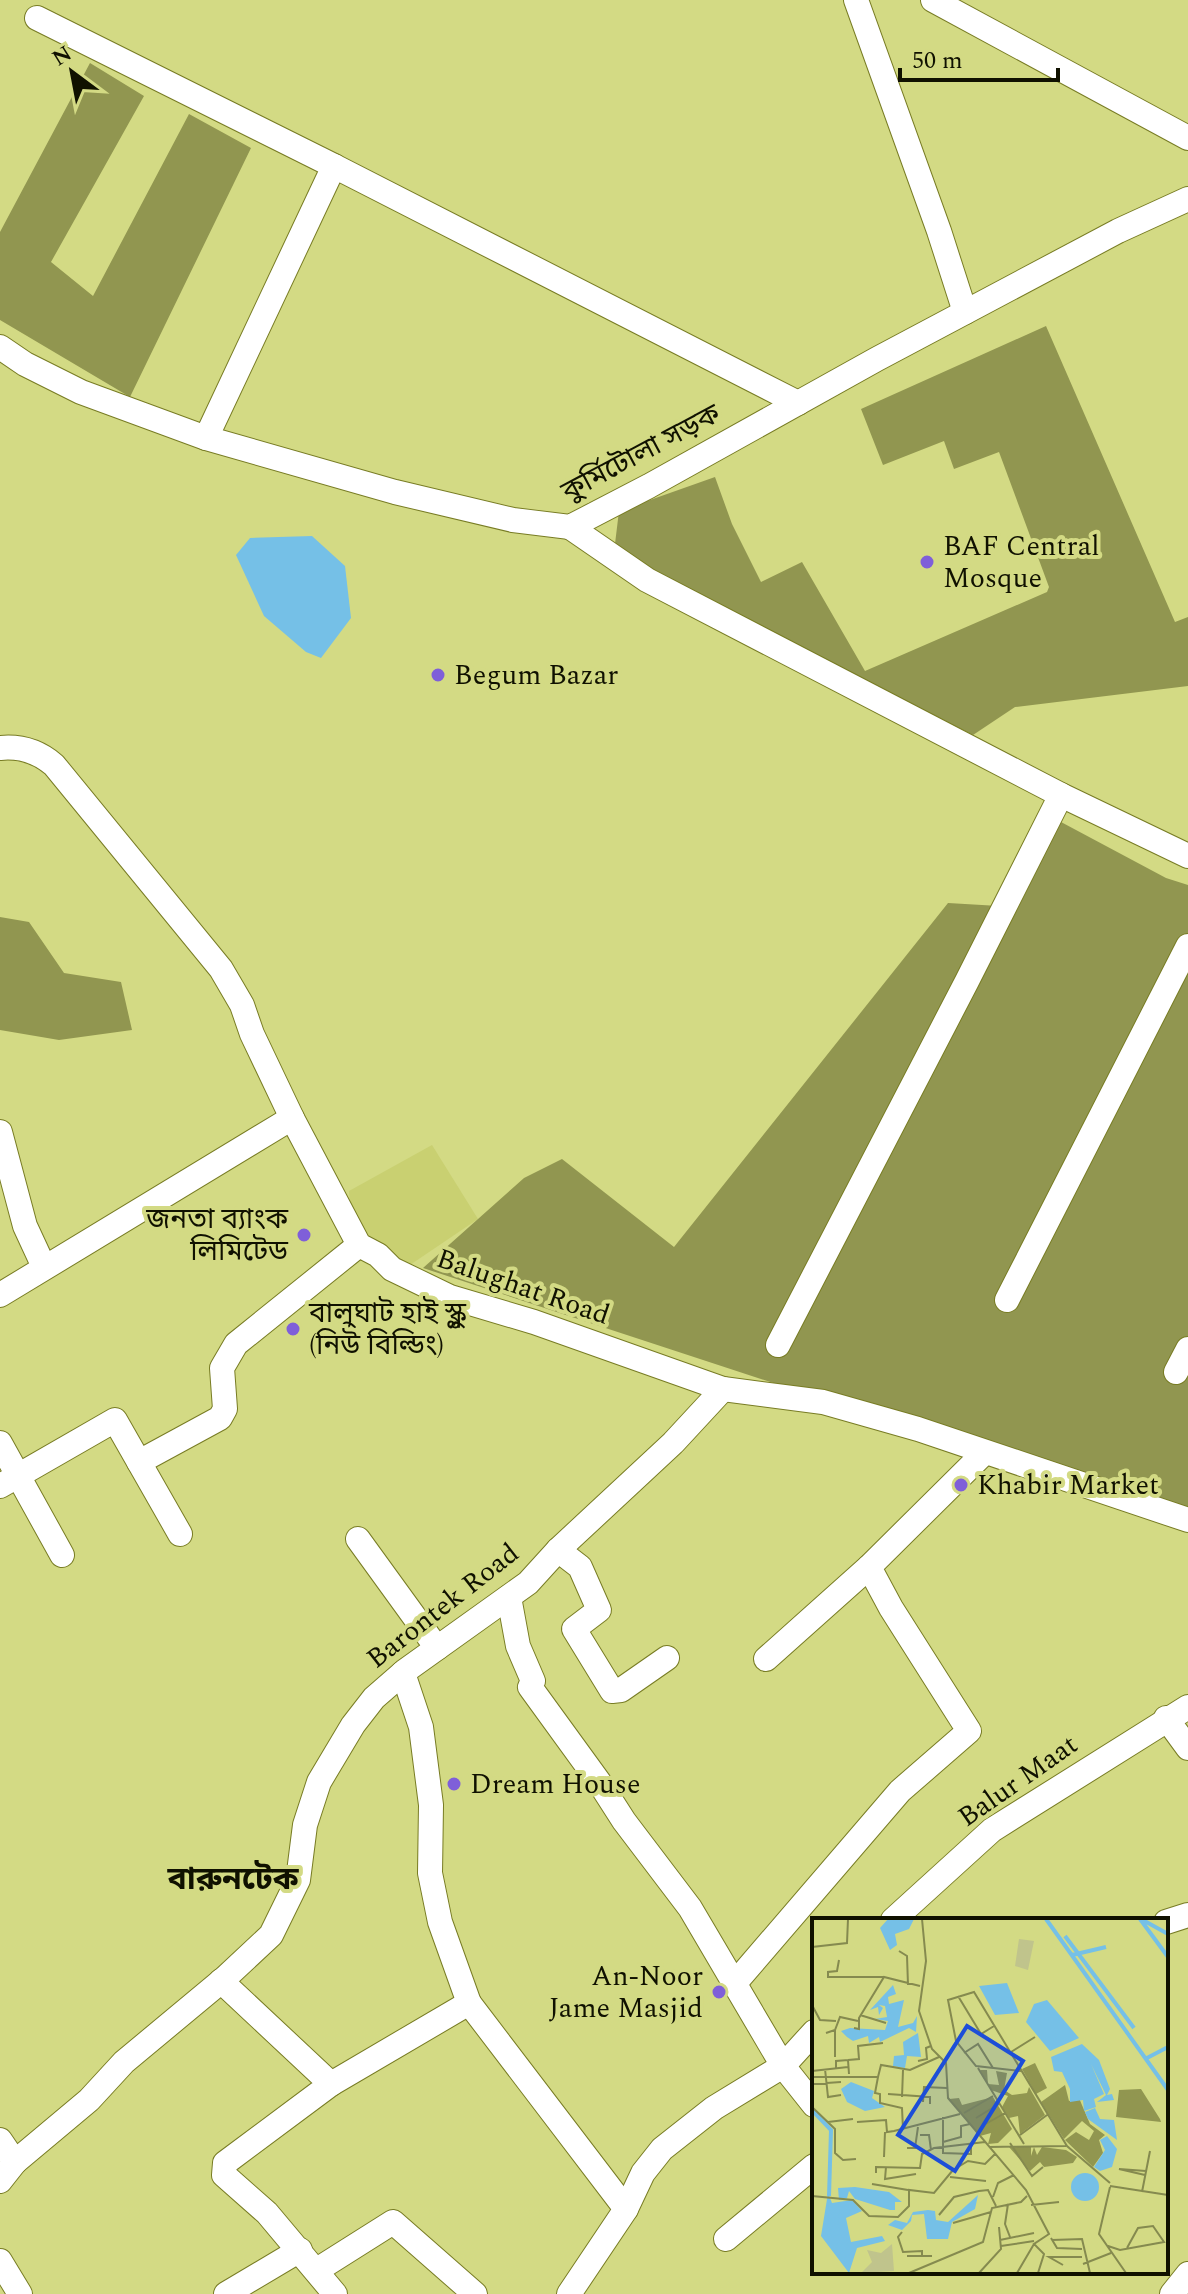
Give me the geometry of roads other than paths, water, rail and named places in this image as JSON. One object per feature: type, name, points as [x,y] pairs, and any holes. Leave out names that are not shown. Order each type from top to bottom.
[{"type":"street","points":[[856,0],[965,312]]},
{"type":"street","points":[[933,0],[1188,138]]},
{"type":"street","points":[[37,18],[798,403]]},
{"type":"street","points":[[206,438],[334,166]]},
{"type":"street","name":"কুর্মিটোলা সড়ক","points":[[0,347],[25,364],[81,392],[206,438],[395,492],[513,520],[570,527],[965,312],[1118,231],[1188,199]]},
{"type":"street","points":[[570,527],[647,580],[1061,795],[1188,856]]},
{"type":"street","name":"Balughat Road","points":[[0,748],[10,747],[42,755],[54,765],[221,969],[242,1005],[252,1034],[292,1118],[359,1245],[378,1255],[392,1269],[450,1297],[534,1322],[723,1389],[823,1402],[918,1429],[1188,1520]]},
{"type":"street","points":[[778,1345],[1061,795]]},
{"type":"street","points":[[1007,1300],[1188,946]]},
{"type":"street","points":[[0,1295],[292,1118]]},
{"type":"street","points":[[0,1132],[25,1226],[44,1267]]},
{"type":"street","points":[[139,1462],[220,1418],[225,1409],[222,1368],[236,1344],[359,1245]]},
{"type":"street","points":[[1176,1372],[1188,1349]]},
{"type":"street","name":"Barontek Road","points":[[7,2171],[89,2100],[124,2062],[271,1935],[298,1880],[305,1825],[319,1782],[353,1725],[374,1698],[403,1673],[528,1583],[558,1550],[673,1443],[723,1389]]},
{"type":"street","points":[[9,1481],[115,1420],[180,1534]]},
{"type":"street","points":[[0,1443],[9,1481],[62,1555]]},
{"type":"street","points":[[766,1659],[869,1567],[984,1453]]},
{"type":"street","points":[[358,1539],[437,1648]]},
{"type":"street","points":[[558,1550],[580,1567],[599,1610],[574,1629],[612,1691],[621,1690],[667,1658]]},
{"type":"street","points":[[735,1983],[900,1791],[970,1728],[891,1608],[869,1567]]},
{"type":"street","points":[[509,1597],[518,1646],[533,1681],[530,1687],[624,1821],[690,1908],[783,2066],[812,2102]]},
{"type":"street","points":[[403,1673],[421,1727],[431,1805],[432,1885],[440,1922],[469,2003],[626,2209]]},
{"type":"street","name":"Balur Maat","points":[[895,1918],[992,1830],[1188,1707]]},
{"type":"street","points":[[1166,1718],[1188,1748]]},
{"type":"street","points":[[1168,1921],[1188,1915]]},
{"type":"street","points":[[221,1981],[331,2084]]},
{"type":"street","points":[[335,2294],[267,2213],[224,2175],[225,2163],[331,2084],[469,2003]]},
{"type":"street","points":[[569,2294],[626,2209],[643,2173],[662,2149],[714,2108],[783,2066],[812,2034]]},
{"type":"street","points":[[0,2140],[7,2171]]},
{"type":"street","points":[[726,2239],[812,2168]]},
{"type":"street","points":[[317,2270],[393,2222],[475,2294]]},
{"type":"street","points":[[226,2294],[300,2250]]},
{"type":"street","points":[[0,2261],[20,2294]]},
{"type":"street","points":[[1172,2294],[1188,2274]]},
{"type":"water","points":[[312,536],[345,566],[351,618],[321,658],[306,652],[264,616],[236,555],[250,538]]},
{"type":"place","name":"BAF Central Mosque","points":[[927,562]]},
{"type":"place","name":"Begum Bazar","points":[[438,675]]},
{"type":"place","name":"জনতা ব্যাংক লিমিটেড","points":[[304,1235]]},
{"type":"place","name":"বালুঘাট হাই স্কুল (নিউ বিল্ডিং)","points":[[293,1329]]},
{"type":"place","name":"Khabir Market","points":[[961,1485]]},
{"type":"place","name":"Dream House","points":[[454,1784]]},
{"type":"place","name":"An-Noor Jame Masjid","points":[[719,1992]]},
{"type":"district","name":"বারুনটেক","points":[[233,1879]]}]
